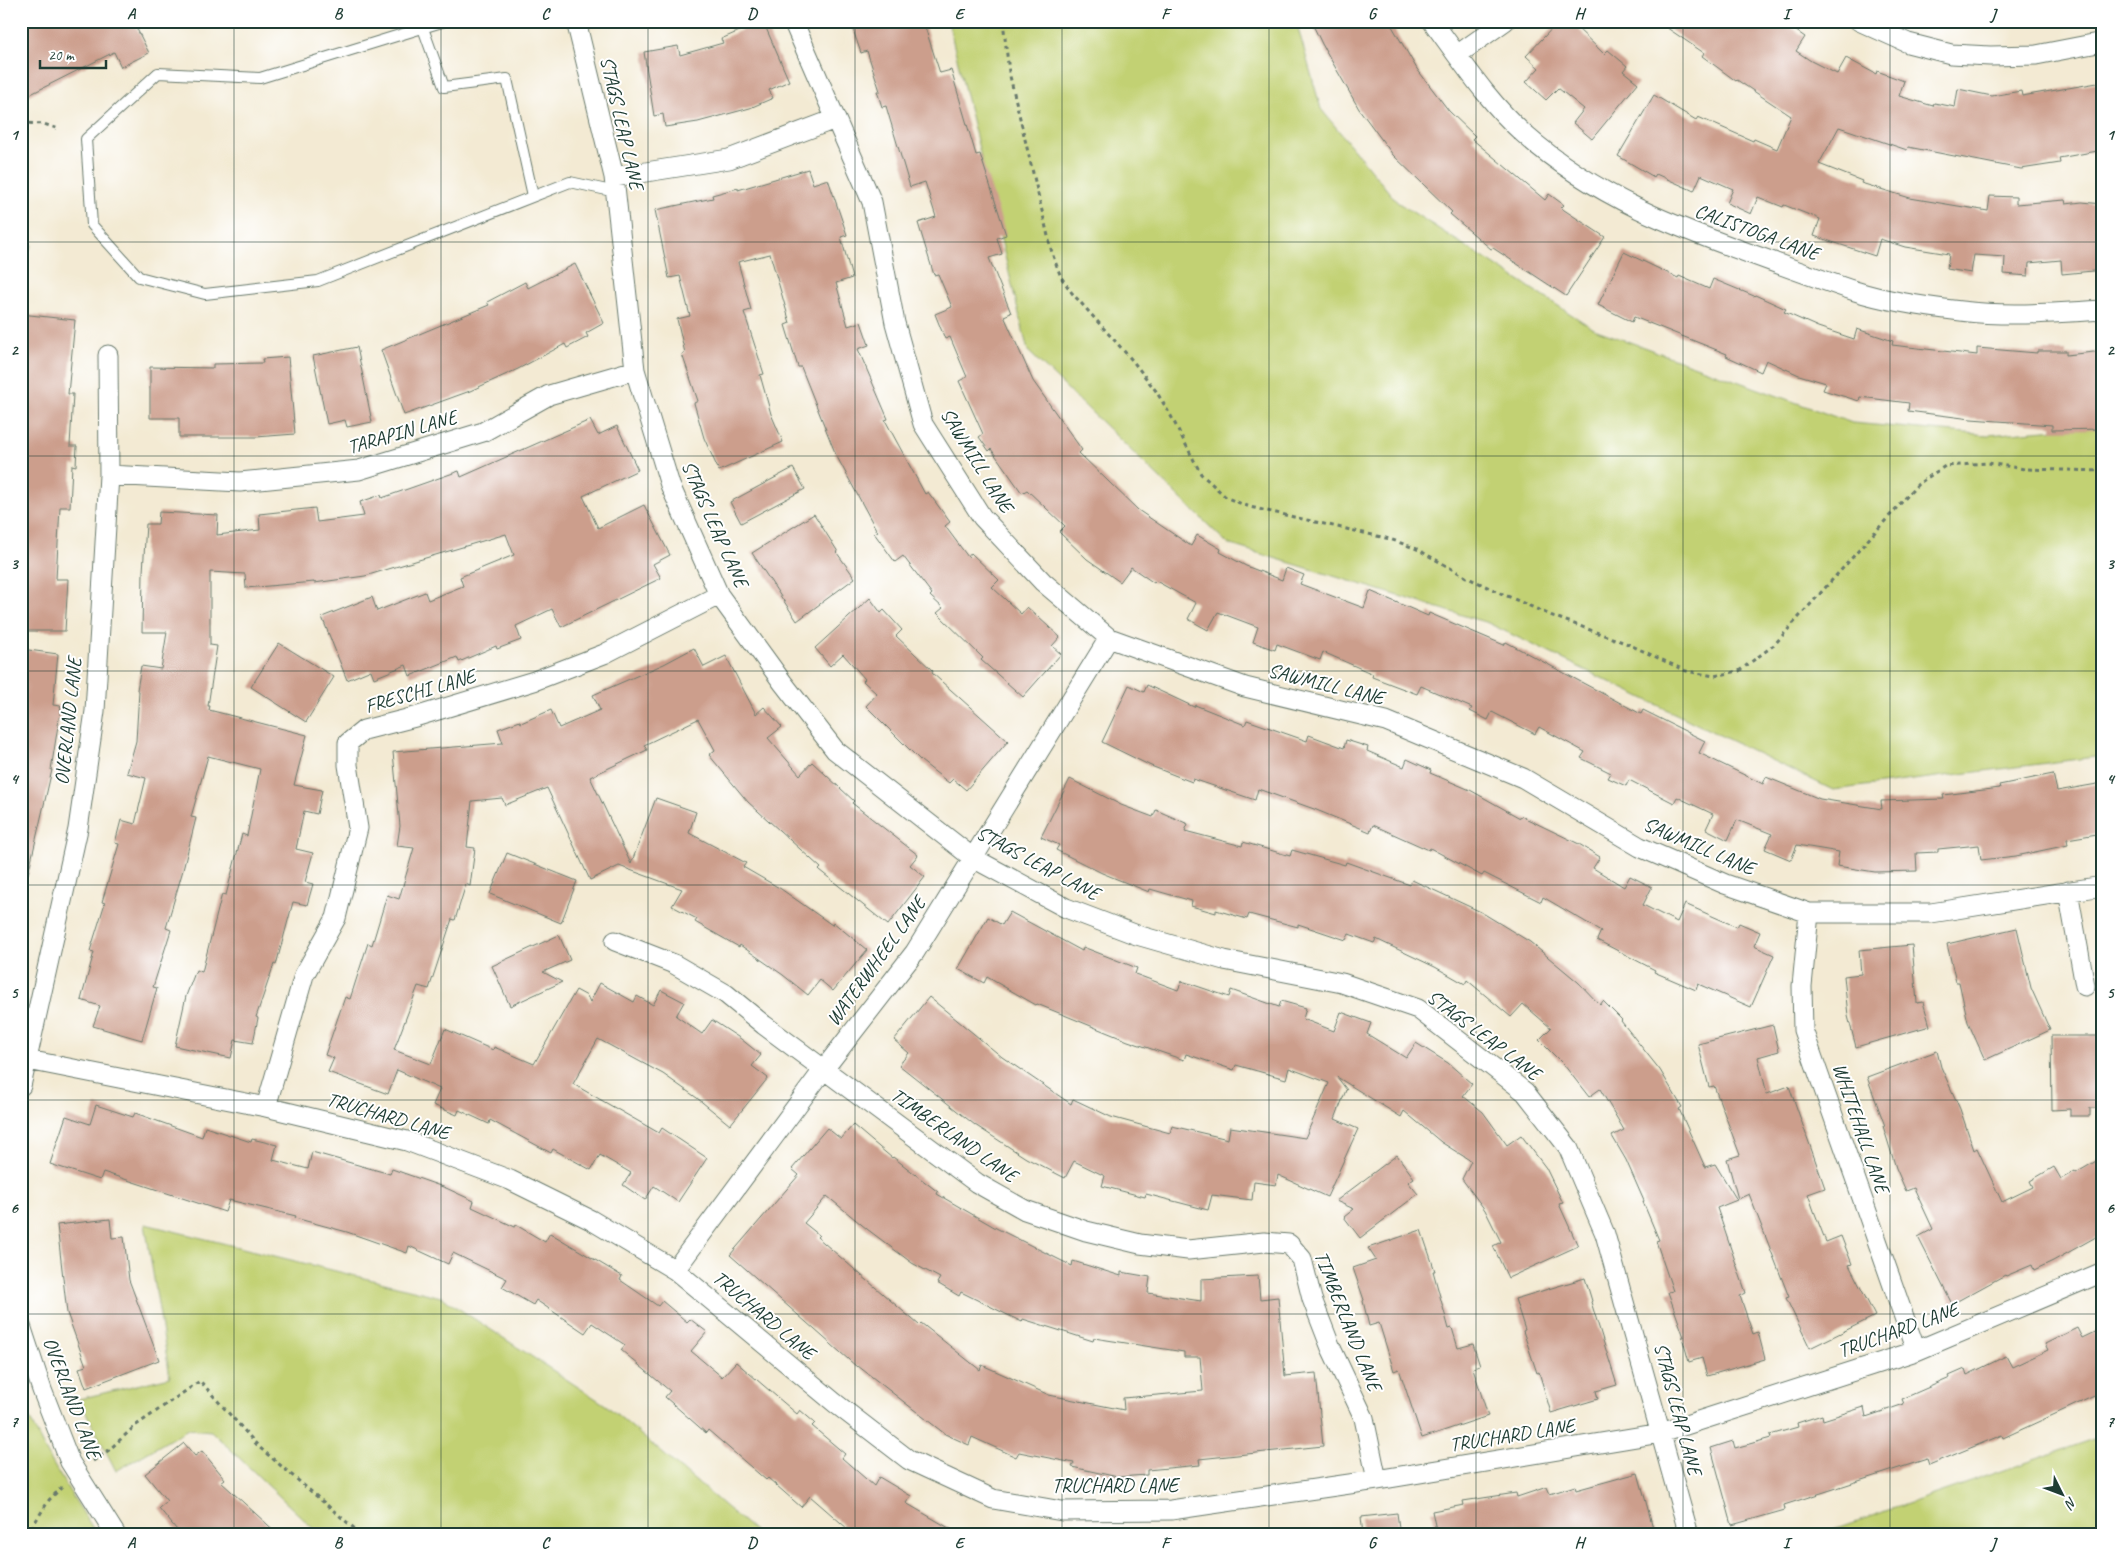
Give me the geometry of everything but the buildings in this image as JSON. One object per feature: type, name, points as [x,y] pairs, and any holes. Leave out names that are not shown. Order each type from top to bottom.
[{"type":"street","name":"STAGS LEAP LANE","points":[[576,21],[615,184],[635,370],[670,485],[719,595],[783,683],[835,750],[973,858],[1066,908],[1137,935],[1224,960],[1342,984],[1418,1009],[1525,1092],[1568,1147],[1605,1234],[1689,1535]]},
{"type":"street","name":"SAWMILL LANE","points":[[793,21],[872,202],[896,323],[923,424],[982,517],[1043,582],[1108,638],[1245,687],[1386,721],[1523,778],[1640,847],[1725,884],[1809,913],[1931,913],[2103,886]]},
{"type":"street","name":"CALISTOGA LANE","points":[[1432,21],[1485,94],[1524,133],[1570,170],[1618,200],[1680,229],[1857,292],[1911,304],[1962,311],[2021,314],[2103,310]]},
{"type":"street","points":[[1457,55],[1505,21]]},
{"type":"street","points":[[1859,21],[1908,43],[1951,54],[1990,56],[2036,55],[2103,42]]},
{"type":"street","points":[[615,184],[729,159],[835,118]]},
{"type":"street","name":"OVERLAND LANE","points":[[21,1086],[78,829],[94,711],[109,475],[108,355]]},
{"type":"street","name":"TARAPIN LANE","points":[[109,475],[240,482],[359,470],[483,432],[549,396],[635,370]]},
{"type":"street","name":"FRESCHI LANE","points":[[266,1106],[304,975],[336,918],[358,828],[348,766],[348,743],[364,730],[415,717],[534,681],[604,654],[719,595]]},
{"type":"street","name":"WATERWHEEL LANE","points":[[675,1270],[824,1069],[915,952],[1108,638]]},
{"type":"street","points":[[2068,891],[2085,986]]},
{"type":"street","name":"WHITEHALL LANE","points":[[1809,913],[1802,986],[1803,1030],[1916,1351]]},
{"type":"street","points":[[615,941],[674,964],[726,994],[764,1025],[824,1069]]},
{"type":"street","name":"TRUCHARD LANE","points":[[28,1060],[266,1106],[407,1141],[510,1180],[591,1220],[675,1270],[835,1403],[909,1460],[993,1499],[1062,1511],[1171,1510],[1377,1480],[1661,1433],[1916,1351],[2103,1272]]},
{"type":"street","name":"TIMBERLAND LANE","points":[[824,1069],[977,1183],[1026,1210],[1086,1231],[1140,1244],[1188,1250],[1264,1242],[1289,1244],[1302,1259],[1312,1299],[1331,1348],[1364,1418],[1377,1480]]},
{"type":"street","name":"OVERLAND LANE","points":[[21,1326],[42,1390],[70,1462],[116,1535]]},
{"type":"lane","points":[[445,21],[260,78],[158,73],[86,139],[92,225],[139,277],[205,294],[318,281],[570,182],[615,184]]},
{"type":"lane","points":[[423,28],[444,87],[507,79],[533,196]]},
{"type":"path","points":[[1003,21],[1009,72],[1052,253],[1061,277],[1072,293],[1132,360],[1156,391],[1201,474],[1227,498],[1250,506],[1390,538],[1417,549],[1466,577],[1550,615],[1628,644],[1686,671],[1714,676],[1739,671],[1774,645],[1918,484],[1945,466],[1988,463],[2024,469],[2103,471]]},
{"type":"path","points":[[21,123],[44,124],[59,129]]},
{"type":"path","points":[[27,1535],[49,1500],[76,1472],[109,1450],[135,1426],[200,1381],[259,1447],[362,1535]]},
{"type":"green space","points":[[948,21],[1296,21],[1321,109],[1397,202],[1594,329],[1852,423],[1988,435],[2103,425],[2103,756],[1833,790],[1488,623],[1228,544],[1028,351]]},
{"type":"green space","points":[[21,225],[32,246],[21,262]]},
{"type":"green space","points":[[145,1224],[441,1297],[607,1406],[759,1535],[320,1535],[211,1431],[188,1429],[116,1471],[79,1399],[170,1377]]},
{"type":"green space","points":[[21,1398],[46,1451],[96,1533],[95,1535],[21,1535]]},
{"type":"green space","points":[[2103,1436],[2103,1535],[1817,1535]]}]
